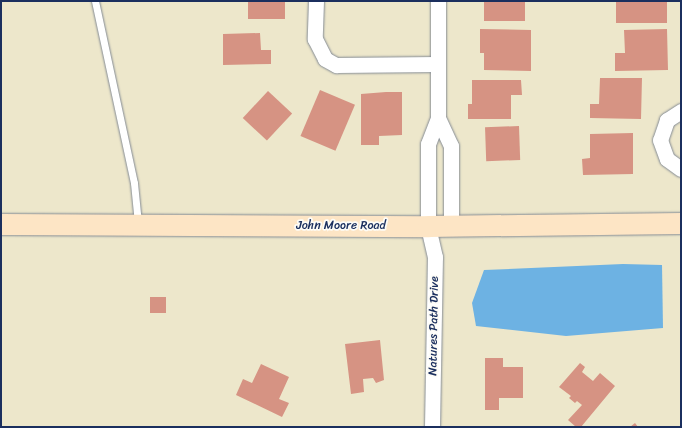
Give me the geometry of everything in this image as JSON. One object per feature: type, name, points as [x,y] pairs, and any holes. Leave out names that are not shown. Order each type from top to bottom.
[{"type":"street","points":[[316,1],[315,39],[325,59],[336,64],[437,64]]},
{"type":"street","points":[[438,1],[438,118],[451,146],[452,226]]},
{"type":"street","points":[[681,111],[667,120],[660,140],[667,160],[681,169]]},
{"type":"street","name":"Natures Path Drive","points":[[432,427],[435,256],[428,226],[428,144],[438,118]]},
{"type":"street","points":[[428,166],[451,167]]},
{"type":"street","name":"John Moore Road","points":[[1,224],[452,226],[681,223]]},
{"type":"lane","points":[[95,1],[134,183],[138,225]]},
{"type":"water","points":[[623,264],[662,265],[663,328],[566,336],[476,326],[472,303],[484,270]]},
{"type":"building","points":[[248,1],[285,1],[285,19],[248,19]]},
{"type":"building","points":[[484,1],[525,1],[525,21],[484,21]]},
{"type":"building","points":[[616,1],[667,1],[667,23],[616,23]]},
{"type":"building","points":[[480,29],[531,30],[531,71],[484,70],[484,53],[480,53]]},
{"type":"building","points":[[667,29],[668,70],[615,71],[615,53],[625,53],[624,30]]},
{"type":"building","points":[[260,33],[261,50],[271,50],[271,64],[223,65],[223,34]]},
{"type":"building","points":[[600,78],[642,78],[641,119],[590,118],[590,104],[599,104]]},
{"type":"building","points":[[472,80],[521,80],[522,95],[511,95],[511,119],[468,119],[468,104],[472,104]]},
{"type":"building","points":[[320,90],[355,105],[335,151],[300,136]]},
{"type":"building","points":[[268,91],[292,114],[267,141],[243,118]]},
{"type":"building","points":[[402,92],[402,135],[379,136],[379,145],[361,145],[361,94]]},
{"type":"building","points":[[519,126],[520,160],[486,161],[485,127]]},
{"type":"building","points":[[633,133],[633,174],[583,175],[582,159],[590,158],[590,134]]},
{"type":"building","points":[[150,297],[166,297],[166,313],[150,313]]},
{"type":"building","points":[[380,340],[384,380],[376,383],[373,378],[363,379],[364,392],[351,394],[345,344]]},
{"type":"building","points":[[485,358],[503,358],[503,367],[523,367],[523,398],[499,398],[499,410],[485,410]]},
{"type":"building","points":[[580,363],[585,367],[582,372],[593,381],[600,373],[615,386],[581,427],[576,427],[568,420],[582,405],[577,401],[575,403],[569,398],[571,396],[559,387]]},
{"type":"building","points":[[261,364],[289,377],[279,399],[289,403],[282,417],[236,395],[243,379],[252,383]]},
{"type":"building","points":[[635,423],[638,427],[630,427]]}]
